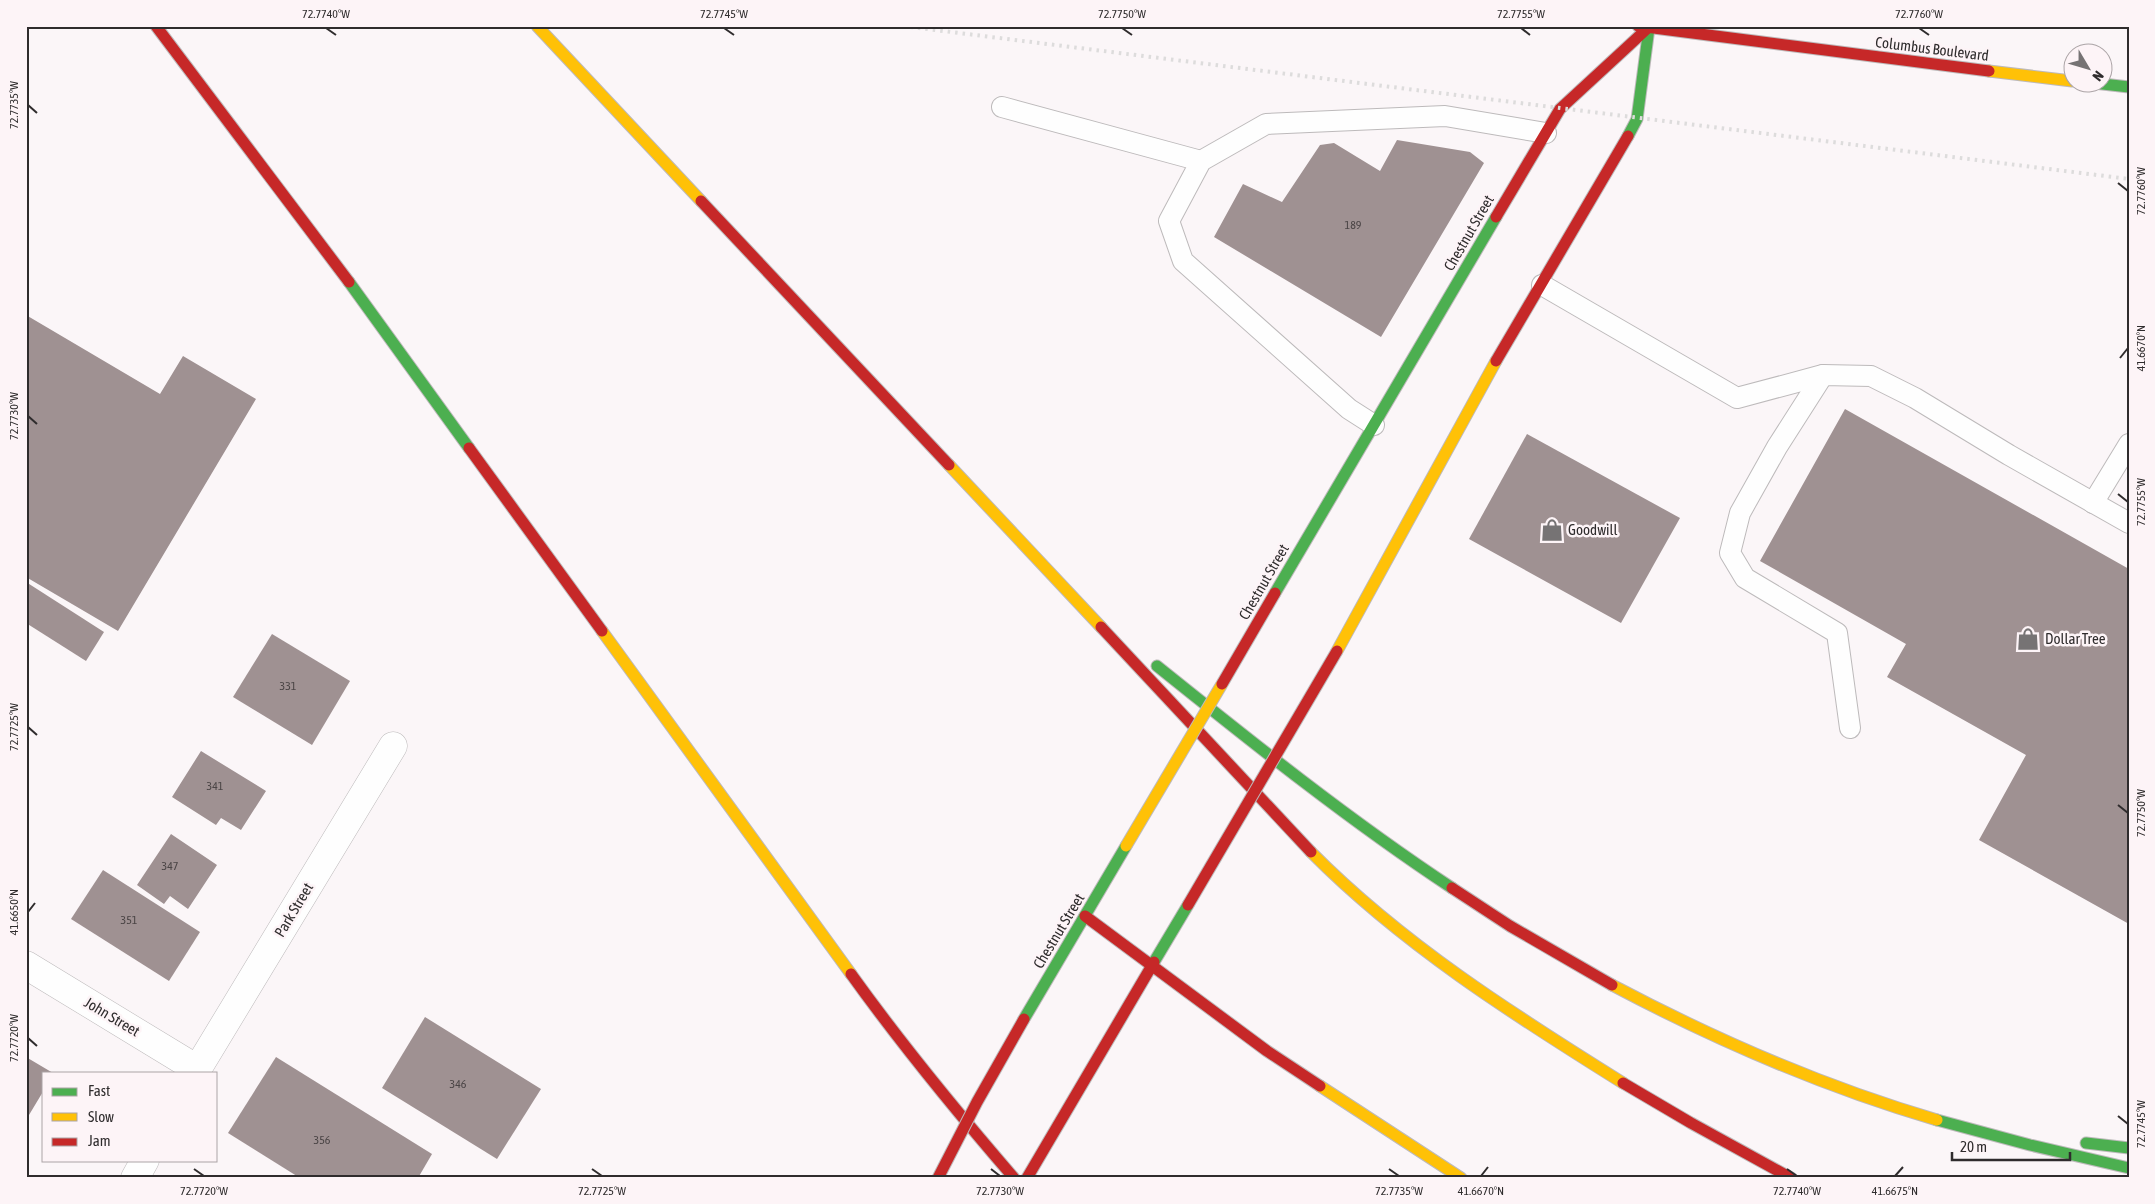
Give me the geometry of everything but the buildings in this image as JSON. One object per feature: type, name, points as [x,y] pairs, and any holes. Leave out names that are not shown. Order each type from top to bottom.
[{"type":"main road","points":[[156,26],[324,247],[882,1018],[954,1109],[1014,1178]]},
{"type":"main road","points":[[537,26],[1073,597],[1306,849],[1377,912],[1481,991],[1566,1048],[1658,1105],[1791,1178]]},
{"type":"main road","points":[[1027,1178],[1337,652],[1479,391],[1626,141],[1636,119],[1646,27]]},
{"type":"main road","name":"Columbus Boulevard","points":[[1646,27],[2062,80]]},
{"type":"main road","name":"Chestnut Street","points":[[938,1178],[977,1102],[1024,1019],[1560,109],[1646,27]]},
{"type":"main road","points":[[2112,85],[2129,87]]},
{"type":"main road","points":[[1073,597],[1278,761],[1400,851],[1483,908],[1631,995],[1740,1048],[1859,1096],[1954,1126],[2129,1168]]},
{"type":"main road","points":[[1085,916],[1310,1080],[1461,1178]]},
{"type":"main road","points":[[1954,1126],[2056,1139]]},
{"type":"main road","points":[[2074,1142],[2129,1148]]},
{"type":"street","name":"Park Street","points":[[196,1071],[393,746]]},
{"type":"street","name":"John Street","points":[[26,965],[196,1071]]},
{"type":"street","points":[[135,1178],[144,1162]]},
{"type":"lane","points":[[1002,107],[1200,161]]},
{"type":"lane","points":[[1374,425],[1349,409],[1183,261],[1169,221],[1200,161],[1266,124],[1445,116],[1546,133]]},
{"type":"lane","points":[[1542,285],[1737,398],[1823,375],[1871,376],[1915,398],[2129,524]]},
{"type":"lane","points":[[1823,375],[1777,447],[1740,513],[1730,553],[1745,578],[1837,633],[1850,728]]},
{"type":"lane","points":[[2093,503],[2129,444]]},
{"type":"railway","points":[[903,26],[2129,179]]},
{"type":"traffic: fast","points":[[1628,136],[1637,119],[1649,28]]},
{"type":"traffic: fast","points":[[2112,85],[2129,87]]},
{"type":"traffic: fast","points":[[1275,593],[1496,217]]},
{"type":"traffic: fast","points":[[349,282],[469,448]]},
{"type":"traffic: fast","points":[[1157,666],[1339,808],[1452,888]]},
{"type":"traffic: fast","points":[[1024,1019],[1126,846]]},
{"type":"traffic: fast","points":[[1154,962],[1188,905]]},
{"type":"traffic: fast","points":[[1937,1120],[2030,1145],[2129,1168]]},
{"type":"traffic: fast","points":[[2086,1143],[2129,1148]]},
{"type":"traffic: slow","points":[[537,26],[701,201]]},
{"type":"traffic: slow","points":[[1989,71],[2062,80]]},
{"type":"traffic: slow","points":[[1337,651],[1496,361]]},
{"type":"traffic: slow","points":[[949,465],[1101,627]]},
{"type":"traffic: slow","points":[[602,631],[851,974]]},
{"type":"traffic: slow","points":[[1126,846],[1222,684]]},
{"type":"traffic: slow","points":[[1311,852],[1346,886],[1421,948],[1500,1004],[1623,1083]]},
{"type":"traffic: slow","points":[[1612,985],[1691,1025],[1771,1061],[1853,1093],[1937,1120]]},
{"type":"traffic: slow","points":[[1320,1086],[1461,1178]]},
{"type":"traffic: jam","points":[[156,26],[349,282]]},
{"type":"traffic: jam","points":[[1638,26],[1989,71]]},
{"type":"traffic: jam","points":[[1496,217],[1560,109],[1650,26]]},
{"type":"traffic: jam","points":[[1496,361],[1628,136]]},
{"type":"traffic: jam","points":[[701,201],[949,465]]},
{"type":"traffic: jam","points":[[469,448],[602,631]]},
{"type":"traffic: jam","points":[[1222,684],[1275,593]]},
{"type":"traffic: jam","points":[[1101,627],[1311,852]]},
{"type":"traffic: jam","points":[[1188,905],[1337,651]]},
{"type":"traffic: jam","points":[[1452,888],[1510,926],[1612,985]]},
{"type":"traffic: jam","points":[[1085,916],[1267,1051],[1320,1086]]},
{"type":"traffic: jam","points":[[1027,1178],[1154,962]]},
{"type":"traffic: jam","points":[[851,974],[930,1078],[1014,1178]]},
{"type":"traffic: jam","points":[[938,1178],[977,1102],[1024,1019]]},
{"type":"traffic: jam","points":[[1623,1083],[1791,1178]]},
{"type":"place","name":"Goodwill","points":[[1552,530]]},
{"type":"place","name":"Dollar Tree","points":[[2028,639]]}]
